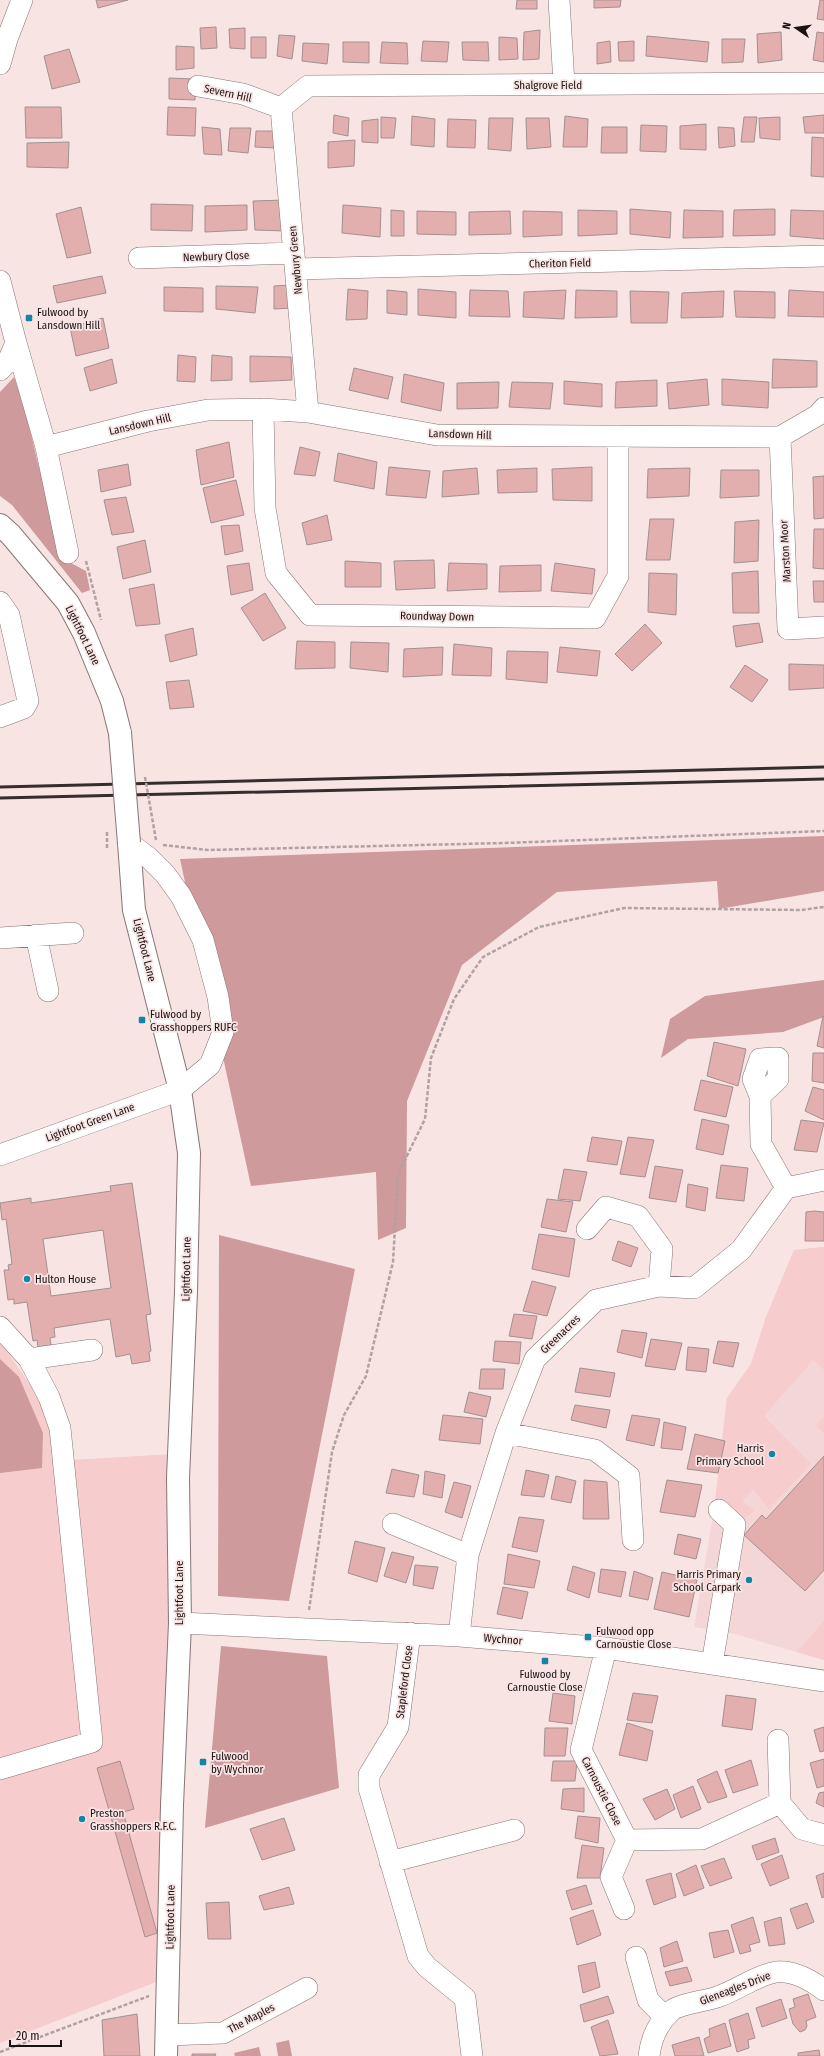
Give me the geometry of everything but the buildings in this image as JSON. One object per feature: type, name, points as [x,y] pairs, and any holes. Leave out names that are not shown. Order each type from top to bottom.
[{"type":"main road","name":"Lightfoot Lane","points":[[0,525],[11,535],[68,603],[84,633],[112,701],[120,733],[120,848],[134,910],[180,1090],[189,1153],[186,1292],[178,1478],[180,1624],[172,1805],[166,2056]]},
{"type":"street","points":[[0,64],[3,37],[22,0]]},
{"type":"street","points":[[559,0],[564,84]]},
{"type":"street","name":"Shalgrove Field","points":[[281,108],[308,86],[824,83]]},
{"type":"street","name":"Severn Hill","points":[[198,86],[244,94],[281,108]]},
{"type":"street","name":"Newbury Green","points":[[281,108],[308,412]]},
{"type":"street","name":"Cheriton Field","points":[[295,261],[824,256]]},
{"type":"street","name":"Newbury Close","points":[[139,258],[295,261]]},
{"type":"street","points":[[0,281],[16,344],[46,447],[68,553]]},
{"type":"street","points":[[0,370],[8,361],[16,344]]},
{"type":"street","points":[[780,437],[818,415],[824,408]]},
{"type":"street","name":"Lansdown Hill","points":[[46,447],[148,421],[208,410],[263,409],[308,412],[437,435],[780,437]]},
{"type":"street","name":"Roundway Down","points":[[263,409],[265,508],[276,573],[310,615],[595,618],[618,576],[618,436]]},
{"type":"street","name":"Marston Moor","points":[[780,437],[788,629],[824,627]]},
{"type":"street","points":[[0,602],[9,615],[28,701],[24,708],[0,717]]},
{"type":"street","name":"Lightfoot Green Lane","points":[[0,1155],[180,1090],[210,1065],[223,1032],[218,997],[202,940],[181,896],[165,874],[148,857],[120,848]]},
{"type":"street","points":[[0,938],[74,933]]},
{"type":"street","points":[[36,936],[48,991]]},
{"type":"street","points":[[760,1096],[761,1144],[786,1188],[824,1180]]},
{"type":"street","name":"Greenacres","points":[[459,1636],[468,1555],[506,1433],[535,1359],[596,1300],[659,1286],[694,1288],[741,1250],[786,1188]]},
{"type":"street","points":[[587,1229],[606,1207],[638,1216],[662,1249],[659,1286]]},
{"type":"street","points":[[0,1327],[29,1359],[49,1397],[60,1428],[92,1742],[0,1769]]},
{"type":"street","points":[[29,1359],[92,1350]]},
{"type":"street","points":[[506,1433],[595,1450],[629,1476],[633,1540]]},
{"type":"street","points":[[712,1664],[735,1526],[719,1510]]},
{"type":"street","points":[[392,1524],[468,1555]]},
{"type":"street","name":"Wychnor","points":[[180,1624],[410,1633],[606,1648],[824,1681]]},
{"type":"street","name":"Stapleford Close","points":[[410,1633],[398,1727],[368,1775],[368,1781],[418,1956],[427,1967],[465,1998],[472,2056]]},
{"type":"street","name":"Carnoustie Close","points":[[606,1648],[581,1750],[627,1840]]},
{"type":"street","points":[[778,1740],[780,1803],[802,1829],[824,1835]]},
{"type":"street","points":[[624,1909],[611,1877],[627,1840],[702,1839],[780,1803]]},
{"type":"street","points":[[390,1862],[514,1830]]},
{"type":"street","points":[[636,1957],[648,2000],[665,2017]]},
{"type":"street","name":"Gleneagles Drive","points":[[649,2056],[652,2039],[665,2017],[673,2009],[718,1997],[777,1972],[798,1976],[814,1982],[824,1990]]},
{"type":"street","name":"The Maples","points":[[167,2035],[223,2033],[307,1988]]},
{"type":"path","points":[[144,772],[156,840]]},
{"type":"path","points":[[157,844],[208,850],[505,843],[824,830]]},
{"type":"path","points":[[107,850],[120,848]]},
{"type":"path","points":[[307,1628],[332,1452],[344,1415],[366,1376],[393,1262],[398,1174],[425,1119],[431,1058],[454,999],[483,957],[539,927],[624,908],[801,910],[824,907]]},
{"type":"path","points":[[0,2052],[168,1989]]},
{"type":"shaded area","points":[[14,377],[24,405],[38,464],[65,560],[86,571],[90,590],[82,593],[12,505],[0,496],[0,392]]},
{"type":"shaded area","points":[[824,836],[824,891],[719,909],[717,881],[557,892],[462,965],[407,1101],[406,1228],[378,1240],[376,1172],[251,1186],[180,859]]},
{"type":"shaded area","points":[[824,980],[824,1017],[783,1032],[688,1039],[661,1058],[670,1019],[705,996]]},
{"type":"shaded area","points":[[219,1235],[355,1269],[289,1601],[218,1596]]},
{"type":"shaded area","name":"Harris Primary School","points":[[824,1247],[824,1660],[728,1632],[694,1627],[714,1510],[727,1398],[751,1364],[766,1317],[794,1250]]},
{"type":"shaded area","points":[[824,1247],[824,1370],[813,1360],[764,1416],[811,1464],[769,1509],[753,1490],[742,1501],[754,1511],[745,1518],[714,1510],[727,1398],[751,1364],[766,1317],[794,1250]]},
{"type":"shaded area","name":"Preston Grasshoppers R.F.C.","points":[[0,1341],[35,1392],[71,1460],[173,1454],[172,1656],[156,1982],[0,2043]]},
{"type":"shaded area","points":[[0,1359],[19,1377],[43,1433],[42,1468],[0,1473]]},
{"type":"shaded area","points":[[824,1416],[824,1433],[816,1426]]},
{"type":"shaded area","points":[[824,1621],[824,1660],[797,1652]]},
{"type":"shaded area","points":[[221,1646],[327,1656],[339,1788],[205,1828]]},
{"type":"shaded area","points":[[289,2040],[292,2056],[278,2056],[276,2043]]},
{"type":"shaded area","points":[[259,2047],[261,2056],[235,2056],[234,2053]]},
{"type":"railway","points":[[0,787],[824,767]]},
{"type":"railway","points":[[0,798],[824,779]]},
{"type":"place","name":"Fulwood by Lansdown Hill","points":[[29,318]]},
{"type":"place","name":"Fulwood by Grasshoppers RUFC","points":[[142,1020]]},
{"type":"place","name":"Hulton House","points":[[27,1279]]},
{"type":"place","name":"Harris Primary School","points":[[772,1454]]},
{"type":"place","name":"Harris Primary School Carpark","points":[[749,1580]]},
{"type":"place","name":"Fulwood opp Carnoustie Close","points":[[588,1637]]},
{"type":"place","name":"Fulwood by Carnoustie Close","points":[[545,1661]]},
{"type":"place","name":"Fulwood by Wychnor","points":[[203,1762]]},
{"type":"place","name":"Preston Grasshoppers R.F.C.","points":[[82,1819]]}]
